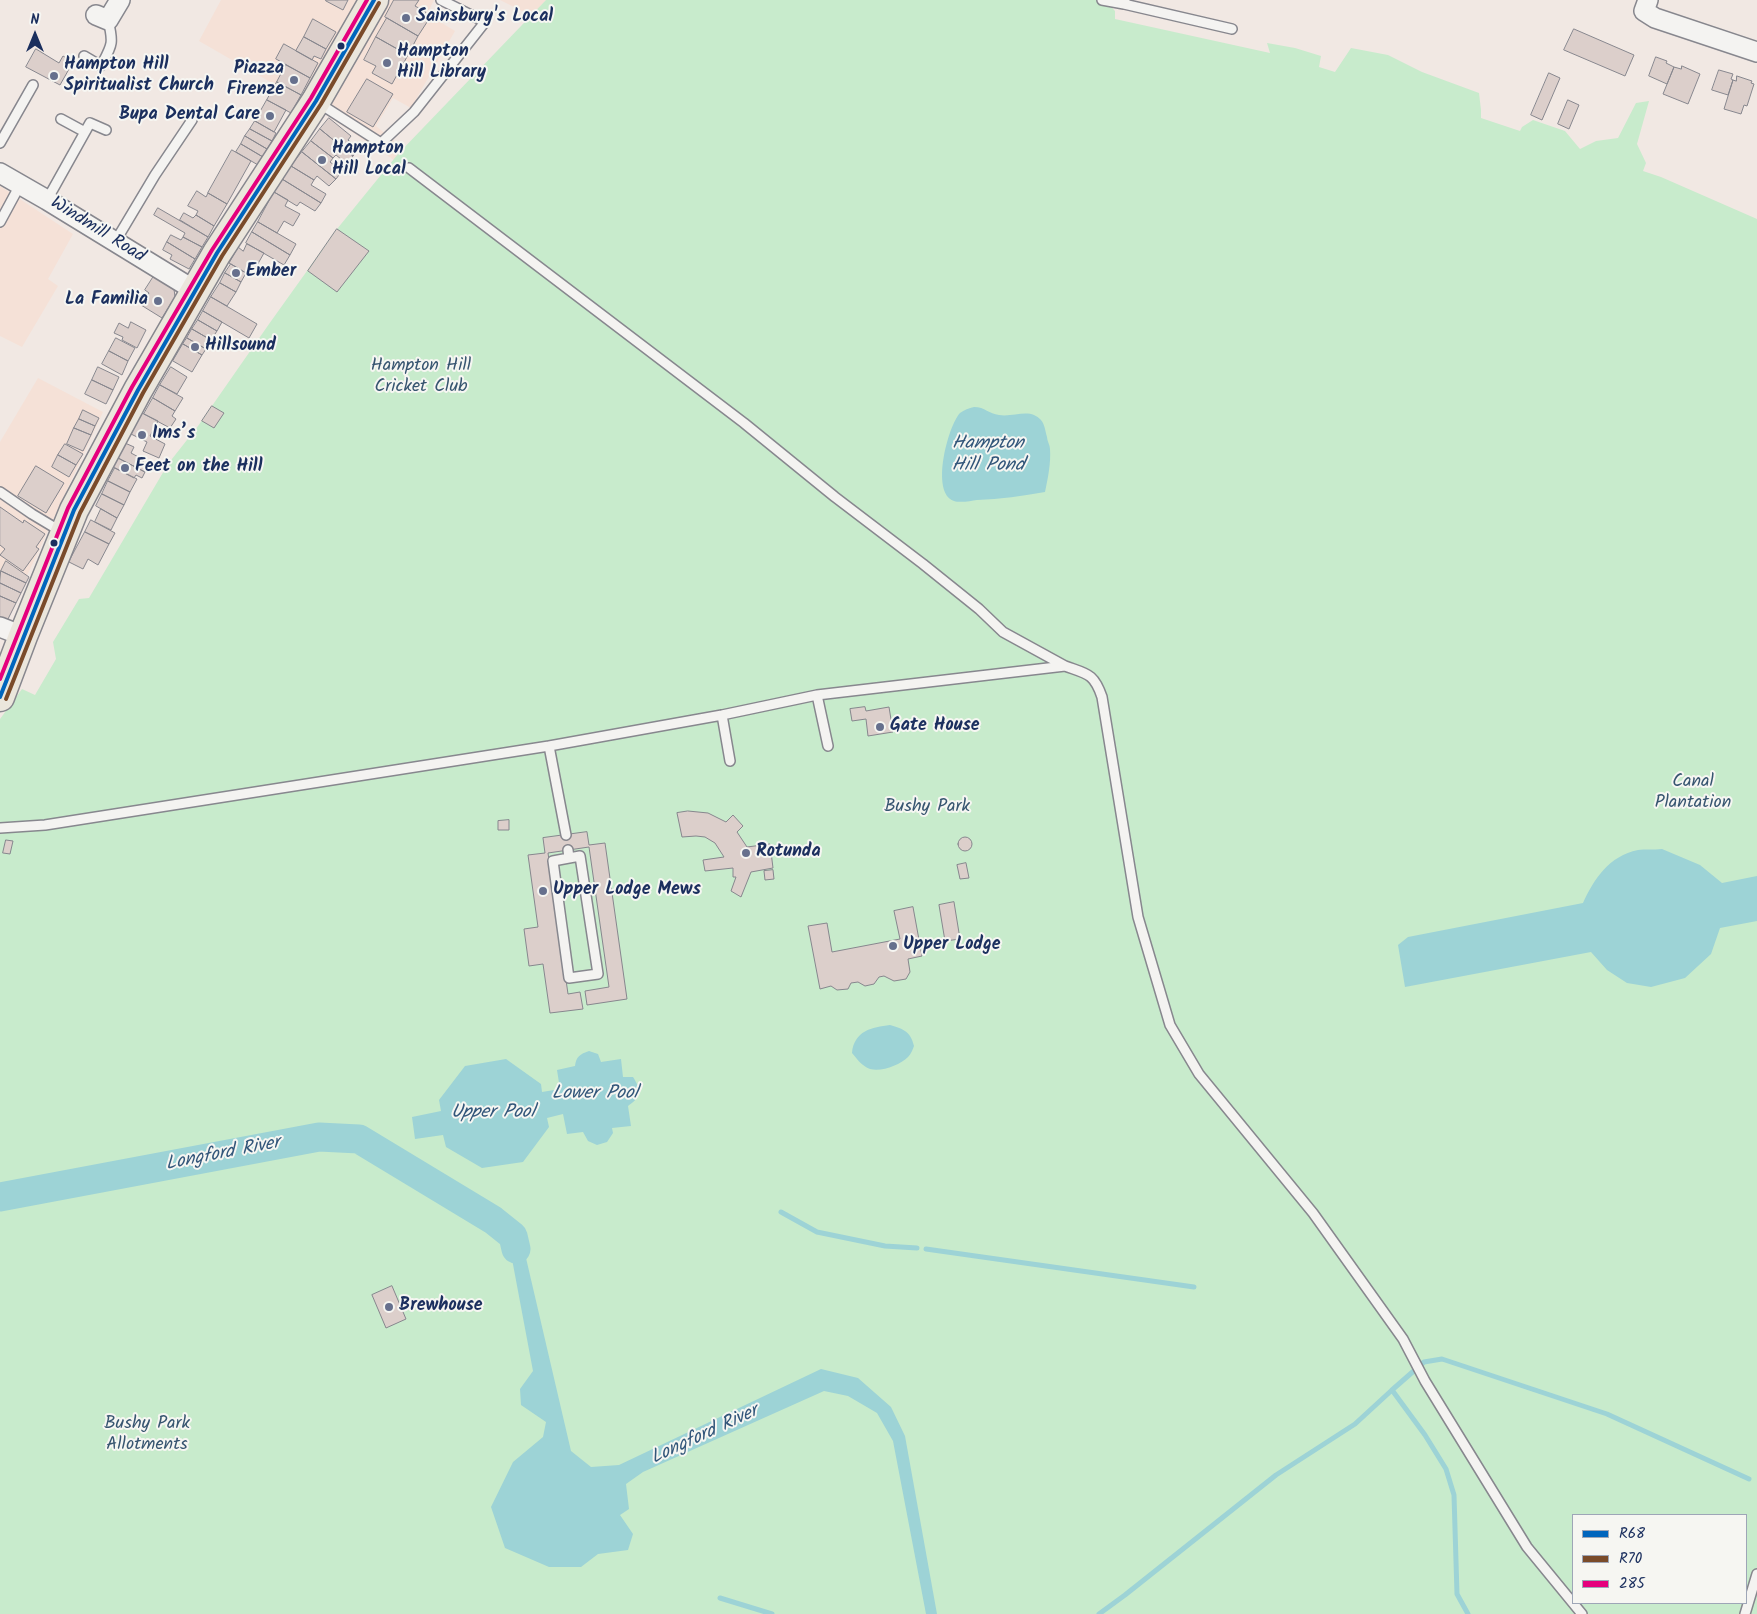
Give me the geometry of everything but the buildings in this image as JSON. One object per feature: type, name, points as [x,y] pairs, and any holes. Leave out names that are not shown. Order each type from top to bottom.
[{"type":"main road","points":[[0,697],[11,631],[65,534],[74,510],[134,397],[216,253],[316,101],[374,0]]},
{"type":"street","points":[[102,18],[120,0]]},
{"type":"street","points":[[1648,0],[1644,11],[1655,18],[1757,52]]},
{"type":"street","name":"Windmill Road","points":[[0,173],[194,290]]},
{"type":"lane","points":[[316,101],[381,143],[414,112],[485,22],[441,0]]},
{"type":"lane","points":[[1102,0],[1124,2],[1232,29]]},
{"type":"lane","points":[[84,56],[101,66],[112,46],[112,37],[102,18]]},
{"type":"lane","points":[[0,143],[33,86]]},
{"type":"lane","points":[[61,119],[85,132]]},
{"type":"lane","points":[[115,242],[155,175],[192,120]]},
{"type":"lane","points":[[47,200],[90,123],[106,130]]},
{"type":"lane","points":[[409,168],[744,423],[835,497],[979,609],[1003,632],[1065,666],[1089,674],[1097,682],[1102,697],[1138,917],[1170,1025],[1200,1074],[1313,1213],[1403,1339],[1425,1381],[1527,1547],[1572,1602]]},
{"type":"lane","points":[[0,222],[20,184]]},
{"type":"lane","points":[[0,492],[65,534]]},
{"type":"lane","points":[[0,828],[45,825],[549,746],[722,715],[816,695],[1065,666]]},
{"type":"lane","points":[[816,695],[828,746]]},
{"type":"lane","points":[[722,715],[730,762]]},
{"type":"lane","points":[[549,746],[566,835]]},
{"type":"lane","points":[[568,854],[580,856],[598,974],[569,978],[553,861],[568,854]]},
{"type":"lane","points":[[1746,1614],[1757,1574]]},
{"type":"lane","points":[[1574,1604],[1582,1614]]},
{"type":"shaded area","points":[[221,0],[434,0],[427,14],[455,31],[411,108],[393,98],[376,126],[404,149],[394,160],[319,110],[199,41]]},
{"type":"shaded area","points":[[500,0],[546,0],[532,16]]},
{"type":"shaded area","points":[[0,186],[73,234],[48,279],[58,286],[22,347],[0,336]]},
{"type":"shaded area","points":[[38,378],[103,412],[0,634],[0,442]]},
{"type":"green space","name":"Bushy Park","points":[[546,0],[1105,0],[1115,11],[1115,19],[1270,53],[1267,43],[1295,48],[1321,56],[1319,67],[1335,72],[1351,48],[1388,55],[1422,72],[1479,93],[1481,118],[1520,131],[1522,127],[1533,120],[1565,131],[1580,149],[1596,141],[1618,138],[1636,103],[1649,101],[1637,144],[1646,163],[1643,171],[1757,219],[1757,1614],[0,1614],[0,719],[22,689],[35,695],[56,659],[53,642],[79,599],[89,598],[168,464],[198,426],[337,229],[398,154]]},
{"type":"water","name":"Hampton Hill Pond","points":[[974,407],[1004,415],[1030,414],[1040,419],[1050,449],[1050,465],[1045,492],[962,502],[954,501],[947,495],[943,486],[942,473],[946,444],[955,420],[960,413]]},
{"type":"water","points":[[1662,849],[1700,865],[1722,883],[1757,876],[1757,921],[1720,928],[1711,954],[1685,978],[1651,987],[1627,983],[1607,970],[1591,952],[1405,987],[1398,945],[1408,937],[1583,903],[1598,877],[1619,857],[1638,850]]},
{"type":"water","points":[[890,1025],[909,1034],[914,1046],[911,1053],[905,1060],[891,1067],[880,1070],[867,1068],[852,1053],[856,1040],[860,1035],[871,1029]]},
{"type":"water","name":"Upper Pool","points":[[589,1051],[598,1054],[601,1062],[621,1059],[623,1077],[633,1077],[639,1090],[636,1100],[628,1106],[631,1126],[612,1128],[613,1133],[607,1142],[597,1145],[588,1141],[583,1132],[567,1134],[563,1114],[547,1118],[549,1127],[523,1162],[482,1168],[446,1147],[443,1135],[415,1139],[412,1117],[441,1111],[439,1100],[465,1066],[506,1059],[541,1084],[542,1092],[560,1089],[557,1070],[575,1066],[579,1056]]},
{"type":"water","points":[[503,1216],[519,1228],[571,1451],[591,1467],[619,1465],[821,1369],[858,1378],[891,1407],[905,1436],[937,1614],[926,1614],[893,1441],[877,1413],[848,1396],[824,1391],[643,1472],[626,1484],[629,1509],[620,1515],[633,1534],[628,1550],[598,1554],[581,1567],[549,1567],[505,1548],[491,1507],[513,1462],[543,1437],[546,1422],[521,1405],[520,1389],[533,1371],[509,1243],[486,1229],[493,1220]]},
{"type":"waterway","name":"Longford River","points":[[0,1197],[319,1137],[359,1139],[493,1220],[513,1236],[516,1249]]},
{"type":"waterway","points":[[781,1212],[817,1232],[885,1246],[917,1248]]},
{"type":"waterway","points":[[926,1249],[1194,1287]]},
{"type":"waterway","points":[[1468,1614],[1457,1594],[1454,1495],[1446,1469],[1425,1435],[1392,1390],[1424,1362],[1442,1359],[1607,1414],[1749,1479]]},
{"type":"waterway","points":[[1099,1614],[1276,1475],[1355,1424],[1392,1390]]},
{"type":"waterway","points":[[720,1598],[772,1614]]},
{"type":"transit line","name":"285","points":[[0,679],[68,508],[132,387],[212,250],[311,98],[367,0]]},
{"type":"transit line","name":"R68","points":[[0,697],[74,510],[138,390],[217,253],[316,101],[374,0]]},
{"type":"transit line","name":"R70","points":[[6,699],[80,513],[143,393],[222,256],[321,104],[379,3]]},
{"type":"place","name":"Sainsbury's Local","points":[[406,18]]},
{"type":"place","name":"Hampton Hill Library","points":[[387,63]]},
{"type":"place","name":"Hampton Hill Spiritualist Church","points":[[54,76]]},
{"type":"place","name":"Piazza Firenze","points":[[294,80]]},
{"type":"place","name":"Bupa Dental Care","points":[[270,116]]},
{"type":"place","name":"Hampton Hill Local","points":[[322,160]]},
{"type":"place","name":"Ember","points":[[236,273]]},
{"type":"place","name":"La Familia","points":[[158,301]]},
{"type":"place","name":"Hillsound","points":[[195,347]]},
{"type":"place","name":"Ims’s","points":[[142,435]]},
{"type":"place","name":"Feet on the Hill","points":[[125,468]]},
{"type":"place","name":"Gate House","points":[[880,727]]},
{"type":"place","name":"Rotunda","points":[[746,853]]},
{"type":"place","name":"Upper Lodge Mews","points":[[543,891]]},
{"type":"place","name":"Upper Lodge","points":[[893,946]]},
{"type":"place","name":"Brewhouse","points":[[389,1307]]},
{"type":"park label","name":"Hampton Hill Cricket Club","points":[[421,377]]},
{"type":"park label","name":"Canal Plantation","points":[[1693,793]]},
{"type":"park label","name":"Bushy Park Allotments","points":[[147,1435]]},
{"type":"water label","name":"Lower Pool","points":[[595,1095]]}]
